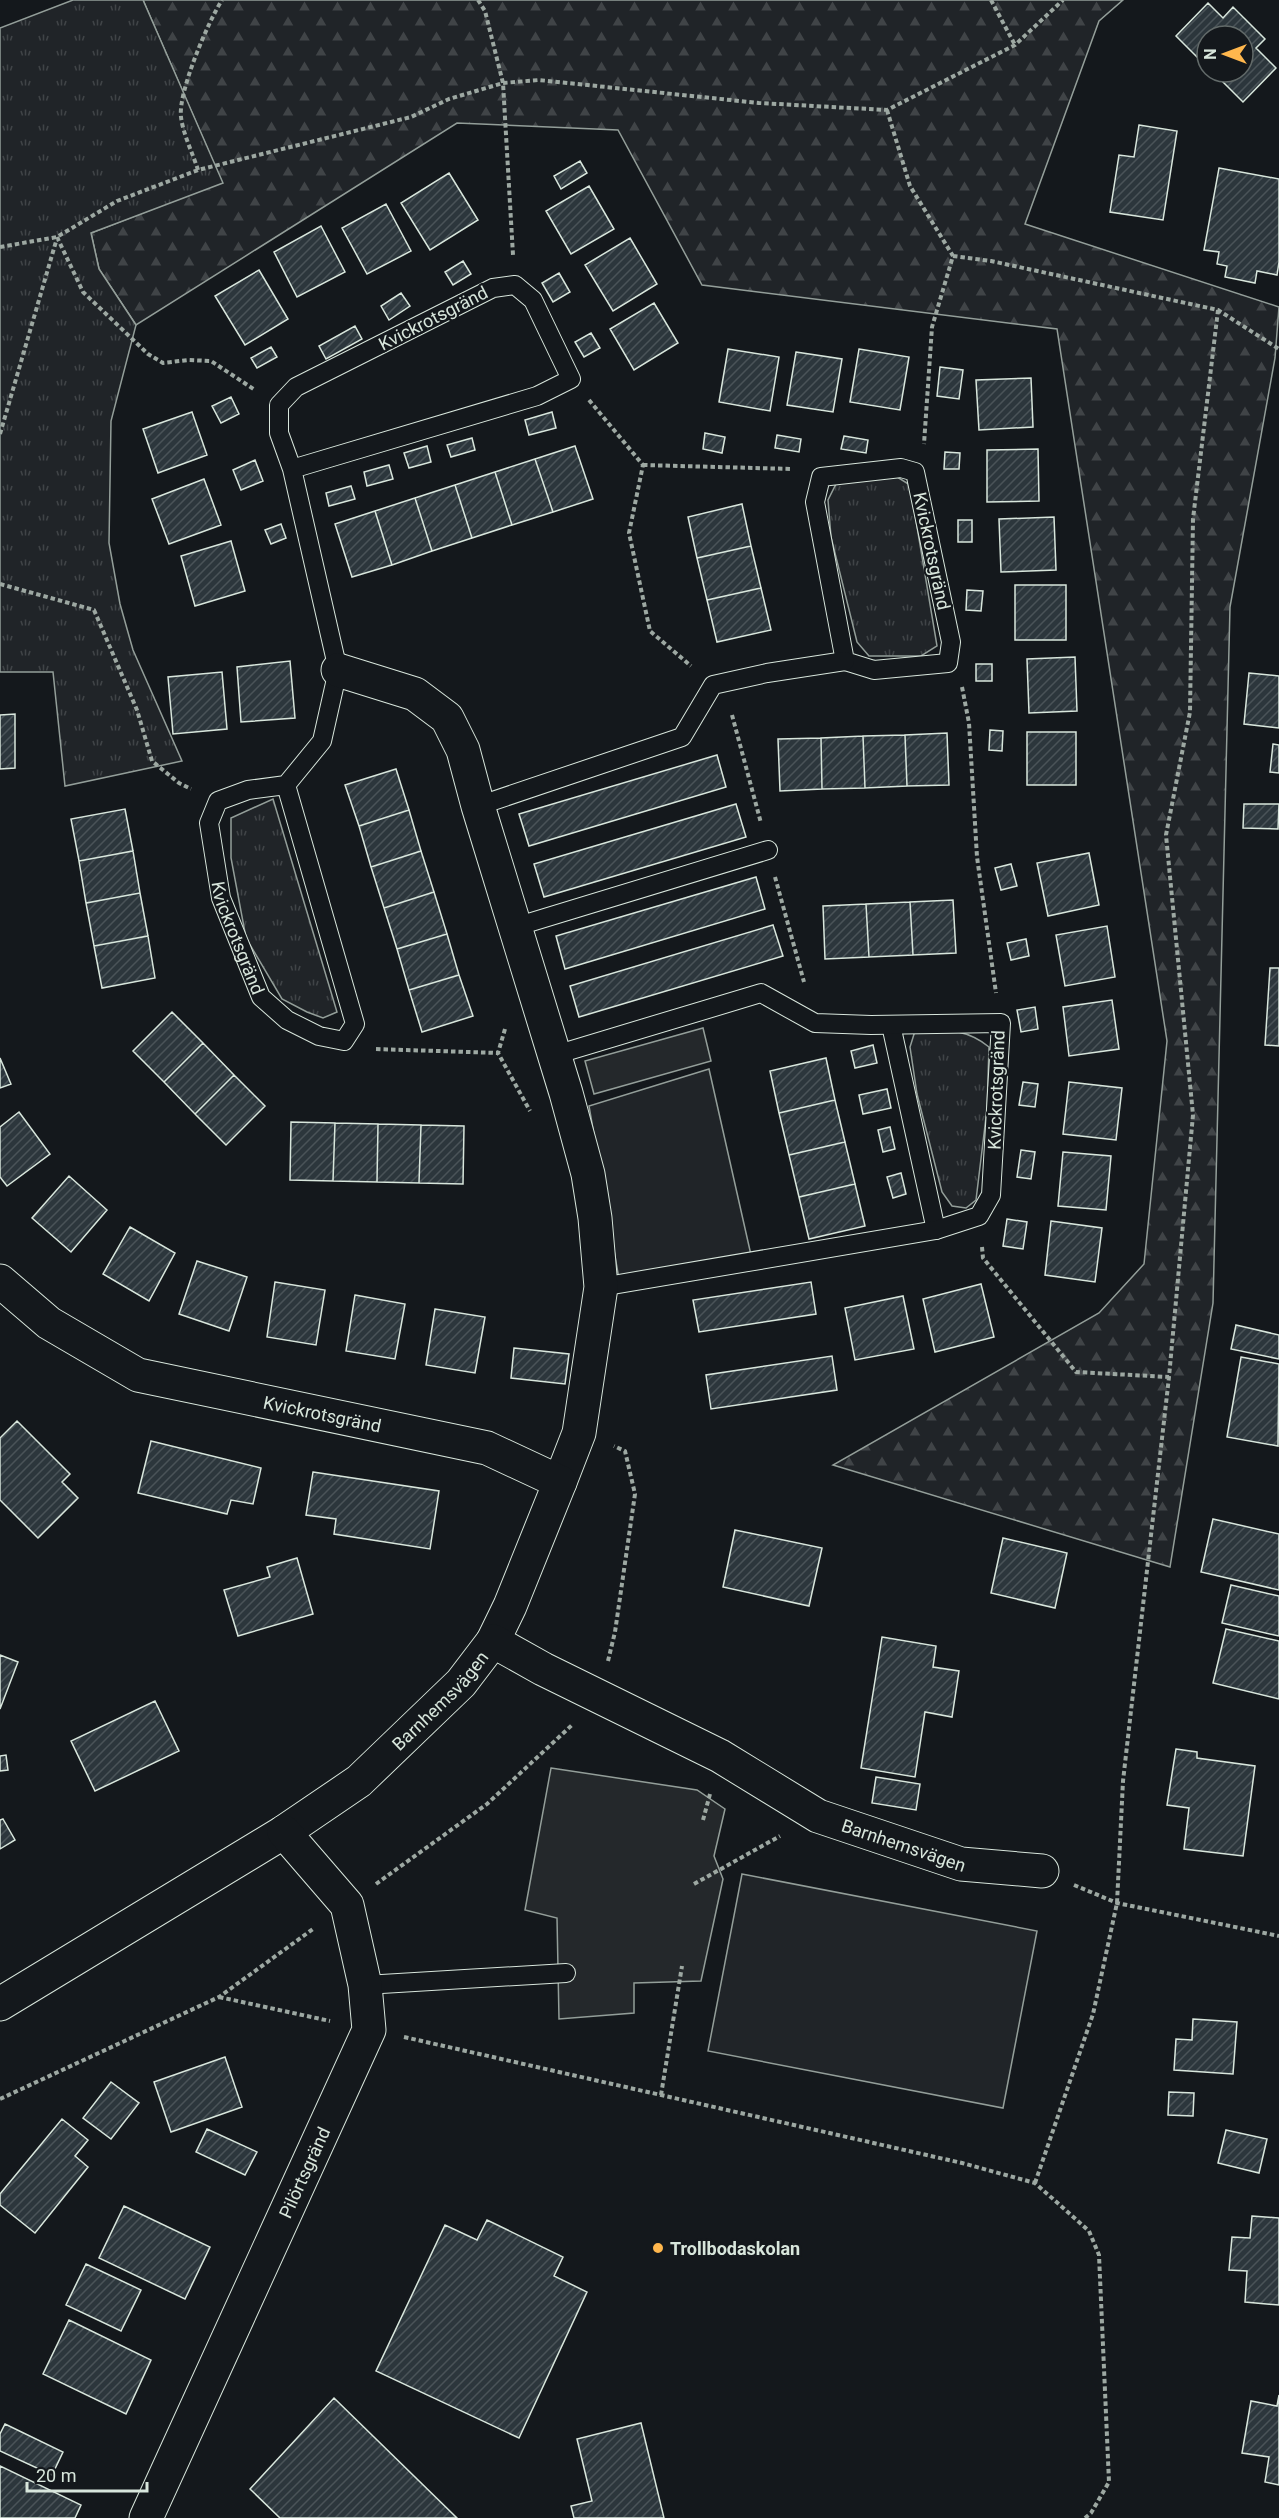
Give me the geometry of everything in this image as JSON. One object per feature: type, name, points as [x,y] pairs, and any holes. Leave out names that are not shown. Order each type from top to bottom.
[{"type":"street","points":[[338,670],[415,694],[447,718],[463,750],[478,806],[555,1055],[588,1174],[595,1218],[601,1287],[579,1433],[510,1606],[493,1641]]},
{"type":"street","name":"Kvickrotsgränd","points":[[0,1281],[48,1323],[138,1375],[487,1448],[560,1482]]},
{"type":"street","name":"Barnhemsvägen","points":[[0,2004],[284,1832],[358,1781],[461,1683],[493,1641],[600,1698],[720,1756],[818,1816],[961,1864],[1042,1871]]},
{"type":"street","points":[[284,1832],[347,1905],[364,1985],[369,2030]]},
{"type":"street","name":"Pilörtsgränd","points":[[146,2518],[369,2030]]},
{"type":"lane","name":"Kvickrotsgränd","points":[[279,405],[296,387],[493,288],[515,285]]},
{"type":"lane","points":[[292,469],[537,396],[571,379],[533,300],[515,285]]},
{"type":"lane","points":[[218,801],[248,790],[286,785],[322,741],[338,670],[292,469],[279,433],[279,405]]},
{"type":"lane","name":"Kvickrotsgränd","points":[[821,477],[901,468],[915,472],[951,642],[948,663]]},
{"type":"lane","points":[[821,477],[815,502],[845,661]]},
{"type":"lane","points":[[478,806],[682,737],[712,685],[767,673],[845,661],[874,670],[948,663]]},
{"type":"lane","points":[[286,785],[355,1024],[344,1041]]},
{"type":"lane","name":"Kvickrotsgränd","points":[[218,801],[208,823],[220,898],[261,997],[287,1020],[319,1036],[344,1041]]},
{"type":"lane","points":[[515,927],[768,850]]},
{"type":"lane","name":"Kvickrotsgränd","points":[[555,1055],[760,993],[815,1023],[891,1025],[1001,1023],[991,1195],[979,1216]]},
{"type":"lane","points":[[891,1025],[936,1230]]},
{"type":"lane","points":[[601,1287],[936,1230],[979,1216]]},
{"type":"lane","points":[[364,1985],[566,1973]]},
{"type":"path","points":[[198,170],[180,117],[184,92],[196,58],[212,16],[222,0]]},
{"type":"path","points":[[478,0],[485,11],[502,82],[515,285]]},
{"type":"path","points":[[991,0],[1015,45]]},
{"type":"path","points":[[0,247],[57,237],[117,201],[198,170],[411,117],[449,99],[502,82],[539,81],[759,103],[887,110],[1015,45],[1063,0]]},
{"type":"path","points":[[887,110],[910,186],[953,256],[932,327],[923,451],[915,472]]},
{"type":"path","points":[[57,237],[83,292],[148,354],[162,363],[188,360],[210,362],[279,405]]},
{"type":"path","points":[[0,434],[57,237]]},
{"type":"path","points":[[953,256],[991,261],[1218,310],[1279,349]]},
{"type":"path","points":[[1035,2183],[1093,2014],[1117,1903],[1123,1781],[1169,1377],[1193,1115],[1166,835],[1190,712],[1193,519],[1218,310]]},
{"type":"path","points":[[643,465],[799,469],[821,477]]},
{"type":"path","points":[[0,584],[94,610],[136,710],[152,761],[178,783],[218,801]]},
{"type":"path","points":[[948,663],[959,675],[969,723],[977,857],[1001,1023]]},
{"type":"path","points":[[344,1041],[367,1048],[498,1053]]},
{"type":"path","points":[[979,1216],[983,1258],[1076,1372],[1169,1377]]},
{"type":"path","points":[[0,2099],[219,1996],[487,1804],[600,1698],[615,1632],[635,1494],[625,1451],[579,1433]]},
{"type":"path","points":[[694,1884],[818,1816]]},
{"type":"path","points":[[1042,1871],[1117,1903],[1279,1936]]},
{"type":"path","points":[[661,2095],[682,1966]]},
{"type":"path","points":[[219,1996],[962,2163],[1035,2183],[1089,2230],[1099,2255],[1109,2482],[1091,2513],[1085,2518]]},
{"type":"green space","points":[[73,0],[143,0],[223,183],[91,233],[99,269],[136,325],[111,421],[109,543],[120,604],[133,650],[182,761],[65,786],[53,672],[0,672],[0,28]]},
{"type":"green space","points":[[143,0],[1123,0],[1099,21],[1025,224],[1279,307],[1275,358],[1230,607],[1213,1303],[1170,1567],[833,1465],[1099,1313],[1144,1264],[1167,1041],[1057,329],[702,285],[618,130],[457,123],[136,325],[99,269],[91,233],[222,182]]},
{"type":"green space","points":[[894,475],[910,485],[937,646],[921,656],[869,656],[857,642],[831,537],[828,500],[836,484]]},
{"type":"green space","points":[[273,799],[337,1012],[323,1018],[282,999],[246,938],[231,858],[231,818]]},
{"type":"green space","points":[[915,1031],[963,1033],[989,1047],[987,1109],[976,1200],[966,1208],[952,1206],[942,1192],[917,1094],[910,1047]]},
{"type":"green space","points":[[709,1069],[751,1255],[619,1279],[589,1106]]},
{"type":"green space","points":[[742,1874],[1037,1931],[1003,2108],[708,2051]]},
{"type":"shaded area","points":[[703,1028],[711,1061],[594,1094],[585,1061]]},
{"type":"shaded area","points":[[551,1768],[697,1790],[725,1809],[714,1856],[723,1879],[701,1981],[634,1983],[634,2013],[559,2019],[557,1918],[525,1910]]},
{"type":"building","points":[[1208,3],[1223,18],[1233,7],[1250,24],[1195,24],[1195,55],[1176,36]]},
{"type":"building","points":[[1255,29],[1265,39],[1256,48],[1276,68],[1243,102],[1225,84],[1255,84]]},
{"type":"building","points":[[1139,125],[1177,131],[1163,220],[1110,212],[1119,155],[1134,157]]},
{"type":"building","points":[[580,161],[587,173],[561,189],[554,176]]},
{"type":"building","points":[[1219,168],[1279,179],[1277,275],[1257,271],[1255,283],[1225,277],[1227,266],[1217,264],[1219,252],[1204,250]]},
{"type":"building","points":[[449,173],[478,220],[430,250],[401,203]]},
{"type":"building","points":[[589,186],[614,229],[571,254],[546,211]]},
{"type":"building","points":[[386,204],[411,251],[367,274],[342,228]]},
{"type":"building","points":[[321,226],[345,272],[297,297],[274,252]]},
{"type":"building","points":[[630,238],[657,284],[613,311],[585,265]]},
{"type":"building","points":[[463,261],[471,274],[453,285],[445,272]]},
{"type":"building","points":[[259,270],[288,319],[245,345],[215,296]]},
{"type":"building","points":[[559,273],[570,292],[553,302],[542,283]]},
{"type":"building","points":[[401,293],[410,306],[389,320],[381,306]]},
{"type":"building","points":[[654,303],[678,343],[634,370],[610,329]]},
{"type":"building","points":[[355,326],[362,339],[326,359],[319,346]]},
{"type":"building","points":[[591,333],[600,348],[584,357],[575,342]]},
{"type":"building","points":[[271,347],[277,357],[257,368],[251,358]]},
{"type":"building","points":[[728,349],[779,357],[770,411],[719,402]]},
{"type":"building","points":[[859,349],[909,357],[900,410],[850,402]]},
{"type":"building","points":[[796,352],[842,359],[833,412],[787,405]]},
{"type":"building","points":[[940,367],[963,370],[959,399],[937,396]]},
{"type":"building","points":[[1031,378],[1033,427],[979,430],[976,380]]},
{"type":"building","points":[[231,397],[239,414],[221,423],[212,406]]},
{"type":"building","points":[[192,412],[207,455],[158,473],[143,429]]},
{"type":"building","points":[[552,412],[556,428],[529,435],[525,420]]},
{"type":"building","points":[[705,433],[725,437],[722,453],[703,449]]},
{"type":"building","points":[[777,435],[801,439],[799,452],[775,448]]},
{"type":"building","points":[[844,436],[868,440],[866,453],[841,449]]},
{"type":"building","points":[[472,438],[475,450],[451,457],[447,445]]},
{"type":"building","points":[[427,446],[431,462],[409,468],[404,453]]},
{"type":"building","points":[[575,446],[593,499],[553,512],[535,459]]},
{"type":"building","points":[[1038,449],[1039,501],[987,502],[987,450]]},
{"type":"building","points":[[945,452],[960,453],[959,469],[944,469]]},
{"type":"building","points":[[535,459],[553,512],[512,525],[495,472]]},
{"type":"building","points":[[255,460],[263,481],[241,490],[233,470]]},
{"type":"building","points":[[389,465],[393,479],[367,486],[364,472]]},
{"type":"building","points":[[495,472],[512,525],[472,538],[455,485]]},
{"type":"building","points":[[204,479],[221,525],[169,544],[152,499]]},
{"type":"building","points":[[455,485],[472,538],[432,551],[415,498]]},
{"type":"building","points":[[351,486],[355,499],[329,506],[326,493]]},
{"type":"building","points":[[415,498],[432,551],[392,565],[375,511]]},
{"type":"building","points":[[742,504],[751,546],[697,558],[688,517]]},
{"type":"building","points":[[375,511],[392,565],[352,577],[335,524]]},
{"type":"building","points":[[1054,517],[1056,570],[1001,572],[999,519]]},
{"type":"building","points":[[958,520],[972,520],[972,542],[958,542]]},
{"type":"building","points":[[281,524],[286,538],[271,544],[265,530]]},
{"type":"building","points":[[231,541],[245,591],[195,606],[181,556]]},
{"type":"building","points":[[751,546],[761,588],[707,600],[697,558]]},
{"type":"building","points":[[1015,585],[1066,585],[1066,640],[1015,640]]},
{"type":"building","points":[[761,588],[771,630],[717,642],[707,600]]},
{"type":"building","points":[[967,590],[983,591],[981,611],[966,610]]},
{"type":"building","points":[[1075,657],[1077,711],[1029,713],[1027,659]]},
{"type":"building","points":[[290,661],[295,718],[241,722],[237,667]]},
{"type":"building","points":[[976,664],[992,664],[992,681],[976,681]]},
{"type":"building","points":[[222,672],[227,729],[173,734],[168,677]]},
{"type":"building","points":[[1249,673],[1279,676],[1279,728],[1244,724]]},
{"type":"building","points":[[15,714],[15,768],[0,769],[0,715]]},
{"type":"building","points":[[990,730],[1003,731],[1002,751],[989,750]]},
{"type":"building","points":[[1027,732],[1076,732],[1076,785],[1027,785]]},
{"type":"building","points":[[947,733],[949,785],[907,786],[905,735]]},
{"type":"building","points":[[905,735],[907,786],[865,788],[863,736]]},
{"type":"building","points":[[863,736],[865,788],[822,789],[821,738]]},
{"type":"building","points":[[821,738],[822,789],[780,791],[778,739]]},
{"type":"building","points":[[1273,744],[1279,745],[1279,773],[1270,772]]},
{"type":"building","points":[[717,755],[726,787],[529,846],[519,814]]},
{"type":"building","points":[[396,769],[409,810],[359,826],[345,785]]},
{"type":"building","points":[[736,804],[746,837],[544,897],[534,864]]},
{"type":"building","points":[[1244,804],[1279,804],[1278,829],[1243,828]]},
{"type":"building","points":[[125,809],[133,851],[79,861],[71,819]]},
{"type":"building","points":[[409,810],[421,851],[371,867],[359,826]]},
{"type":"building","points":[[133,851],[140,893],[86,903],[79,861]]},
{"type":"building","points":[[421,851],[434,892],[384,908],[371,867]]},
{"type":"building","points":[[1089,853],[1099,905],[1048,916],[1037,863]]},
{"type":"building","points":[[1011,864],[1017,886],[1001,890],[995,868]]},
{"type":"building","points":[[756,877],[765,909],[565,969],[556,936]]},
{"type":"building","points":[[434,892],[447,934],[397,949],[384,908]]},
{"type":"building","points":[[140,893],[148,936],[94,946],[86,903]]},
{"type":"building","points":[[953,900],[956,953],[913,955],[910,902]]},
{"type":"building","points":[[910,902],[913,955],[869,957],[866,904]]},
{"type":"building","points":[[866,904],[869,957],[825,959],[823,906]]},
{"type":"building","points":[[773,925],[783,956],[579,1017],[570,986]]},
{"type":"building","points":[[1107,926],[1115,977],[1065,986],[1056,935]]},
{"type":"building","points":[[447,934],[459,975],[409,990],[397,949]]},
{"type":"building","points":[[148,936],[155,978],[102,988],[94,946]]},
{"type":"building","points":[[1026,939],[1029,956],[1011,960],[1007,943]]},
{"type":"building","points":[[1270,968],[1279,968],[1279,1046],[1265,1045]]},
{"type":"building","points":[[459,975],[473,1016],[422,1032],[409,990]]},
{"type":"building","points":[[1112,1000],[1119,1049],[1069,1056],[1063,1007]]},
{"type":"building","points":[[1035,1007],[1038,1029],[1021,1032],[1017,1010]]},
{"type":"building","points":[[172,1012],[203,1043],[164,1082],[133,1051]]},
{"type":"building","points":[[203,1043],[234,1075],[195,1114],[164,1082]]},
{"type":"building","points":[[873,1045],[877,1063],[855,1068],[851,1051]]},
{"type":"building","points":[[0,1058],[11,1084],[0,1088]]},
{"type":"building","points":[[826,1058],[835,1100],[779,1113],[770,1071]]},
{"type":"building","points":[[234,1075],[265,1106],[226,1145],[195,1114]]},
{"type":"building","points":[[1023,1082],[1038,1084],[1035,1107],[1019,1105]]},
{"type":"building","points":[[1069,1082],[1122,1088],[1116,1140],[1063,1134]]},
{"type":"building","points":[[887,1089],[891,1108],[863,1114],[859,1095]]},
{"type":"building","points":[[835,1100],[845,1142],[789,1155],[779,1113]]},
{"type":"building","points":[[19,1112],[50,1154],[7,1186],[0,1177],[0,1127]]},
{"type":"building","points":[[291,1122],[335,1123],[333,1181],[290,1180]]},
{"type":"building","points":[[335,1123],[378,1124],[377,1182],[333,1181]]},
{"type":"building","points":[[378,1124],[421,1125],[419,1183],[377,1182]]},
{"type":"building","points":[[421,1125],[464,1126],[463,1184],[419,1183]]},
{"type":"building","points":[[890,1127],[895,1149],[883,1152],[878,1130]]},
{"type":"building","points":[[845,1142],[855,1184],[799,1197],[789,1155]]},
{"type":"building","points":[[1021,1150],[1035,1152],[1031,1179],[1017,1177]]},
{"type":"building","points":[[1063,1152],[1111,1156],[1106,1210],[1058,1206]]},
{"type":"building","points":[[901,1173],[906,1194],[893,1198],[887,1177]]},
{"type":"building","points":[[69,1176],[107,1210],[71,1252],[32,1218]]},
{"type":"building","points":[[855,1184],[865,1226],[809,1239],[799,1197]]},
{"type":"building","points":[[1007,1219],[1027,1222],[1023,1249],[1003,1246]]},
{"type":"building","points":[[1051,1221],[1102,1228],[1095,1282],[1045,1275]]},
{"type":"building","points":[[130,1227],[175,1253],[149,1301],[103,1274]]},
{"type":"building","points":[[197,1261],[247,1277],[229,1331],[179,1314]]},
{"type":"building","points":[[275,1282],[325,1290],[316,1345],[267,1337]]},
{"type":"building","points":[[811,1282],[816,1314],[699,1332],[693,1300]]},
{"type":"building","points":[[981,1284],[994,1337],[935,1352],[923,1299]]},
{"type":"building","points":[[355,1295],[405,1304],[395,1359],[346,1351]]},
{"type":"building","points":[[903,1296],[914,1349],[855,1360],[845,1308]]},
{"type":"building","points":[[435,1309],[485,1317],[475,1373],[426,1365]]},
{"type":"building","points":[[1236,1325],[1279,1335],[1279,1359],[1231,1349]]},
{"type":"building","points":[[514,1348],[569,1354],[565,1384],[511,1378]]},
{"type":"building","points":[[832,1356],[837,1390],[711,1409],[706,1375]]},
{"type":"building","points":[[1241,1357],[1279,1364],[1278,1446],[1227,1437]]},
{"type":"building","points":[[17,1421],[70,1474],[62,1482],[78,1498],[38,1538],[0,1500],[0,1438]]},
{"type":"building","points":[[151,1441],[261,1468],[253,1504],[231,1500],[227,1514],[138,1493]]},
{"type":"building","points":[[313,1472],[439,1491],[430,1549],[334,1534],[336,1519],[306,1515]]},
{"type":"building","points":[[1213,1519],[1279,1534],[1279,1590],[1201,1572]]},
{"type":"building","points":[[735,1530],[822,1548],[809,1606],[723,1587]]},
{"type":"building","points":[[1003,1538],[1067,1553],[1055,1608],[991,1593]]},
{"type":"building","points":[[297,1558],[313,1614],[238,1636],[224,1590],[270,1577],[267,1567]]},
{"type":"building","points":[[1231,1585],[1279,1596],[1279,1636],[1222,1623]]},
{"type":"building","points":[[1226,1629],[1279,1641],[1279,1699],[1213,1683]]},
{"type":"building","points":[[882,1637],[936,1646],[933,1667],[959,1671],[952,1717],[925,1712],[915,1777],[861,1768]]},
{"type":"building","points":[[0,1655],[18,1662],[0,1709]]},
{"type":"building","points":[[155,1701],[179,1751],[95,1791],[71,1741]]},
{"type":"building","points":[[1176,1749],[1197,1752],[1197,1758],[1255,1766],[1243,1856],[1184,1849],[1189,1808],[1167,1805]]},
{"type":"building","points":[[6,1755],[8,1770],[0,1771],[0,1756]]},
{"type":"building","points":[[876,1777],[920,1784],[916,1810],[872,1803]]},
{"type":"building","points":[[3,1819],[15,1840],[0,1849],[0,1820]]},
{"type":"building","points":[[1193,2019],[1237,2022],[1233,2074],[1174,2070],[1176,2039],[1192,2040]]},
{"type":"building","points":[[225,2057],[242,2107],[171,2132],[154,2082]]},
{"type":"building","points":[[111,2082],[139,2103],[111,2139],[83,2118]]},
{"type":"building","points":[[1169,2092],[1194,2093],[1193,2116],[1168,2115]]},
{"type":"building","points":[[62,2119],[88,2140],[75,2156],[88,2167],[35,2233],[0,2205],[0,2194]]},
{"type":"building","points":[[207,2129],[257,2152],[245,2175],[196,2152]]},
{"type":"building","points":[[1226,2130],[1267,2139],[1259,2173],[1218,2163]]},
{"type":"building","points":[[124,2206],[210,2247],[185,2299],[99,2258]]},
{"type":"building","points":[[1252,2216],[1279,2218],[1279,2305],[1245,2302],[1247,2271],[1229,2270],[1232,2237],[1250,2238]]},
{"type":"building","points":[[487,2220],[563,2257],[554,2276],[587,2292],[519,2438],[376,2371],[445,2225],[477,2240]]},
{"type":"building","points":[[86,2264],[141,2290],[121,2331],[66,2305]]},
{"type":"building","points":[[69,2320],[151,2360],[126,2414],[43,2374]]},
{"type":"building","points":[[1279,2395],[1279,2485],[1265,2482],[1269,2457],[1242,2453],[1251,2401],[1277,2406]]},
{"type":"building","points":[[334,2398],[457,2518],[280,2518],[250,2489]]},
{"type":"building","points":[[641,2423],[664,2518],[574,2518],[571,2506],[592,2501],[577,2439]]},
{"type":"building","points":[[5,2424],[63,2452],[52,2475],[0,2451],[0,2434]]},
{"type":"building","points":[[0,2466],[81,2505],[75,2518],[0,2518]]},
{"type":"place","name":"Trollbodaskolan","points":[[658,2248]]}]
